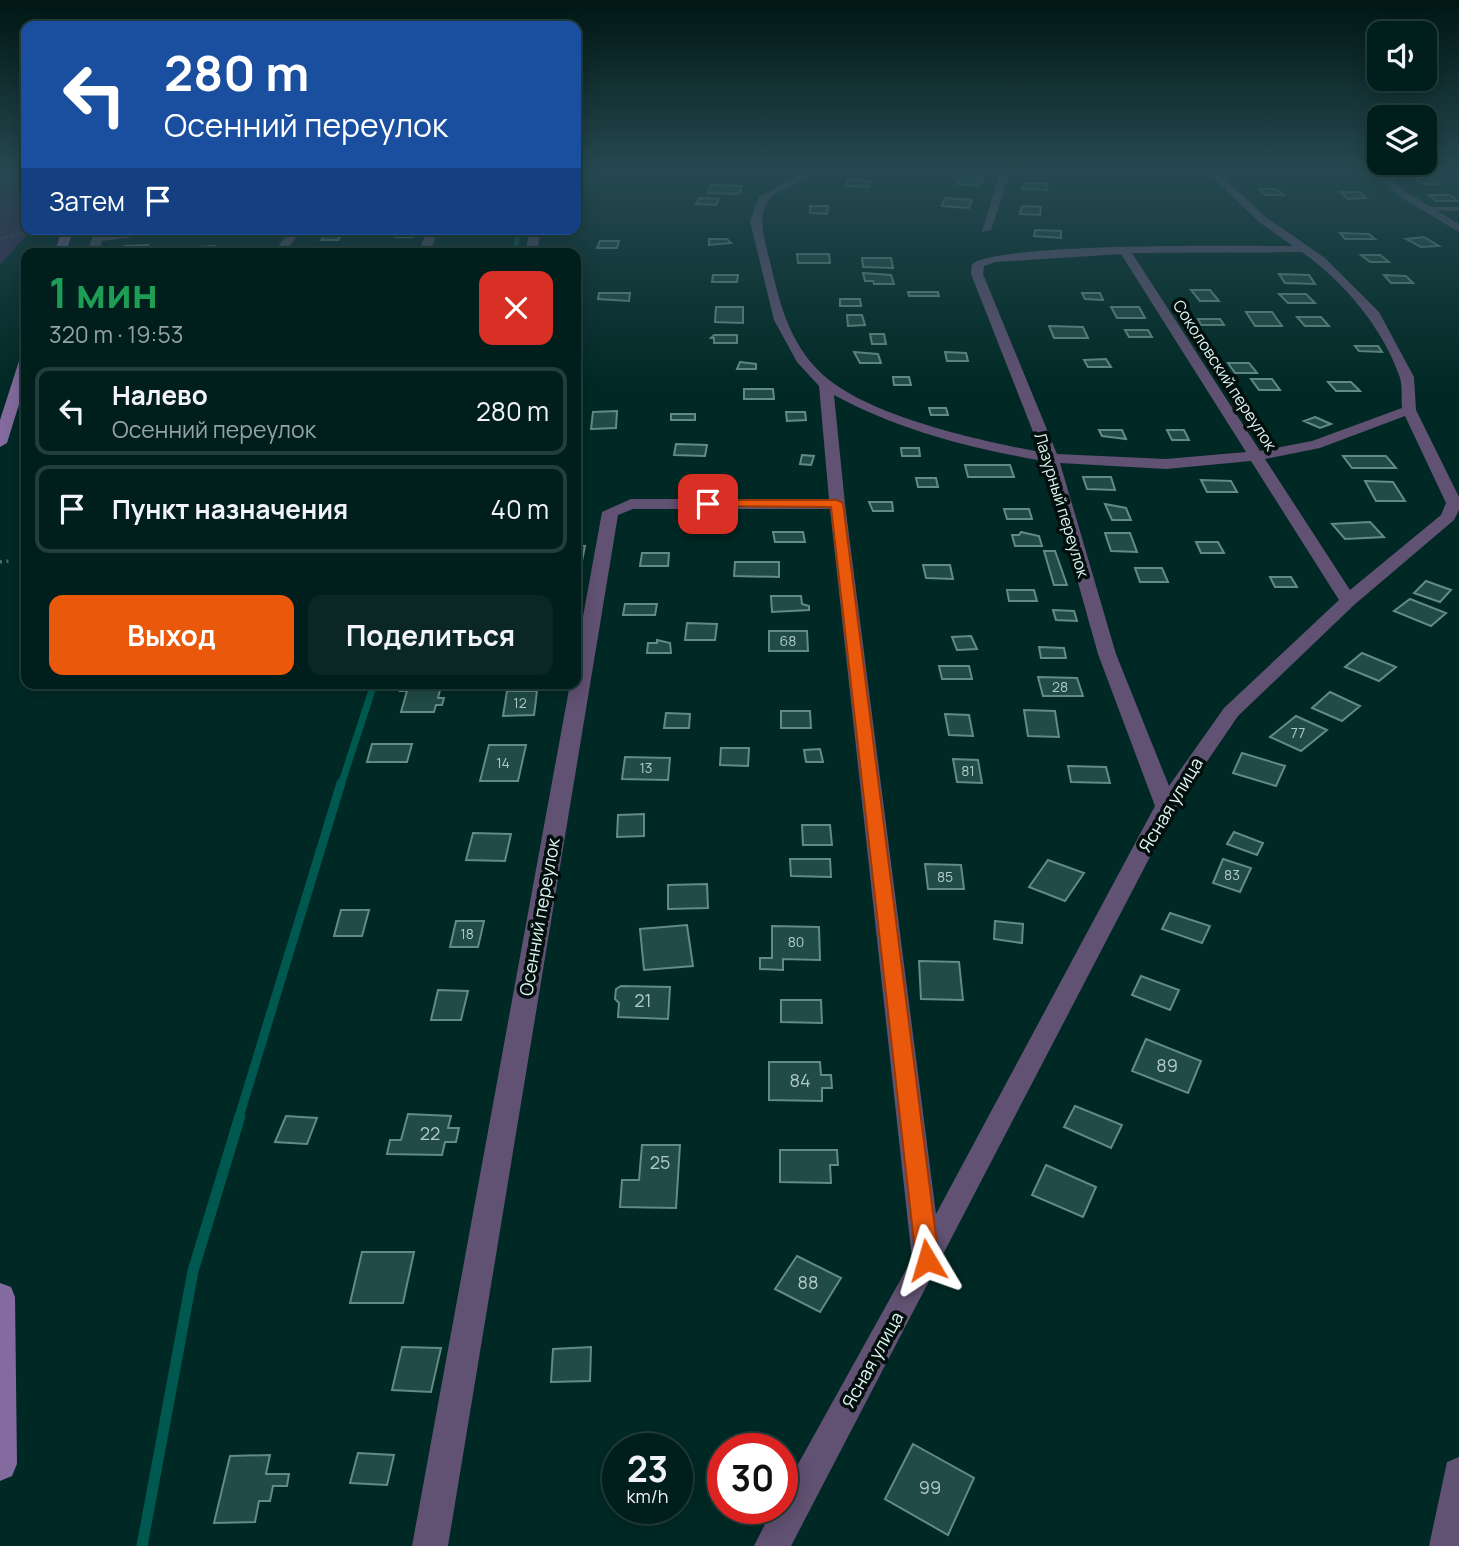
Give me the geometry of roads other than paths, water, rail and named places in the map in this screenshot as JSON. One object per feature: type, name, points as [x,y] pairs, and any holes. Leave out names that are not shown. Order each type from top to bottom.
[{"type":"main road","points":[[0,443],[21,377]]},
{"type":"main road","points":[[0,1297],[0,1464]]},
{"type":"street","points":[[764,244],[767,273],[792,349],[810,372],[826,385],[877,413],[1000,449],[1051,458],[1167,464],[1256,456],[1315,445],[1409,410]]},
{"type":"street","name":"Ясная улица","points":[[772,1546],[927,1260],[1166,806],[1231,712],[1348,601],[1448,517],[1454,503],[1409,410],[1407,377],[1376,315],[1321,260],[1297,244]]},
{"type":"street","points":[[1124,250],[1304,249]]},
{"type":"street","name":"Соколовский переулок","points":[[1124,250],[1348,601]]},
{"type":"street","name":"Лазурный переулок","points":[[1124,250],[995,259],[978,264],[977,274],[1051,458],[1107,654],[1166,806]]},
{"type":"street","points":[[826,385],[837,503],[927,1260]]},
{"type":"street","name":"Осенний переулок","points":[[581,679],[610,512],[631,504],[837,503]]},
{"type":"street","name":"Осенний переулок","points":[[430,1546],[579,689]]},
{"type":"street","points":[[1447,1546],[1459,1474]]},
{"type":"waterway","points":[[341,785],[372,689]]},
{"type":"waterway","points":[[239,1117],[341,783]]},
{"type":"waterway","points":[[142,1546],[193,1271],[240,1116]]}]
